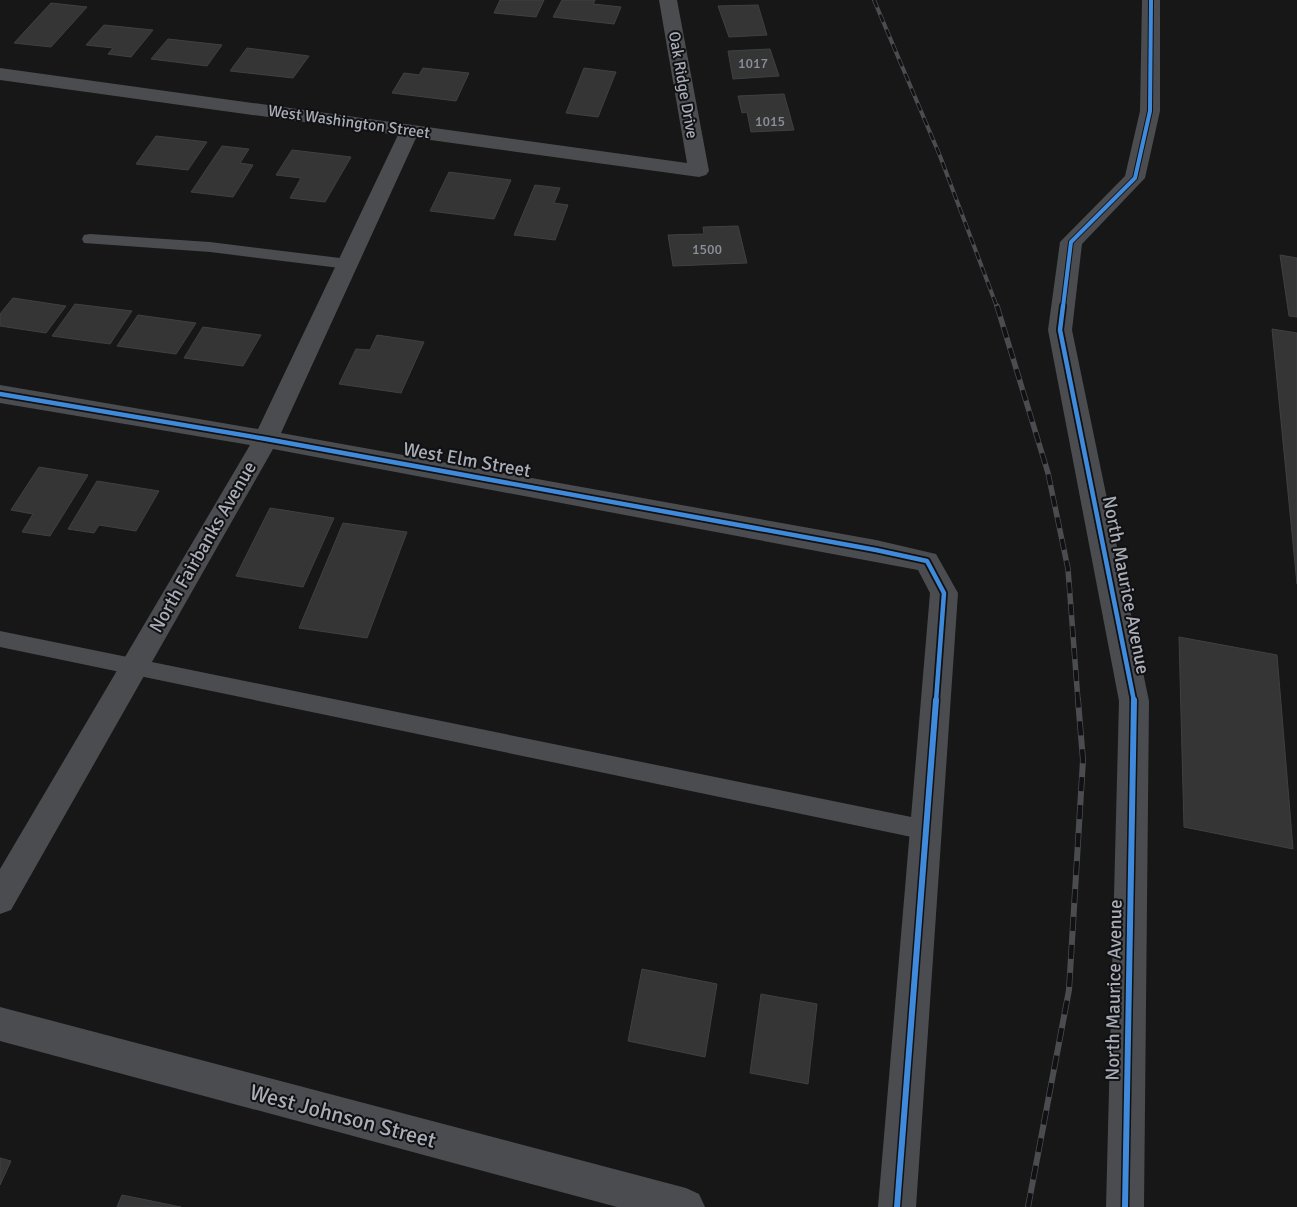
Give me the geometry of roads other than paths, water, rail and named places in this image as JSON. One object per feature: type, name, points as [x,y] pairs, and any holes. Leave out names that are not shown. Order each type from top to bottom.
[{"type":"street","name":"Oak Ridge Drive","points":[[668,0],[699,171]]},
{"type":"street","name":"North Maurice Avenue","points":[[1125,1207],[1134,701],[1060,330],[1071,242],[1135,178],[1150,111],[1151,0]]},
{"type":"street","name":"West Washington Street","points":[[0,74],[699,171]]},
{"type":"street","name":"North Fairbanks Avenue","points":[[0,899],[266,439],[410,130]]},
{"type":"street","name":"West Elm Street","points":[[0,394],[266,439],[876,550],[927,562],[944,593],[926,830]]},
{"type":"street","points":[[897,1207],[926,830]]},
{"type":"street","name":"West Johnson Street","points":[[0,1024],[686,1207]]},
{"type":"lane","points":[[90,239],[210,247],[348,264]]},
{"type":"lane","points":[[0,639],[926,830]]},
{"type":"railway","points":[[874,0],[940,156],[997,307]]},
{"type":"railway","points":[[997,306],[1048,473],[1068,569],[1078,701]]},
{"type":"railway","points":[[1028,1207],[1069,990],[1083,760],[1078,700]]}]
